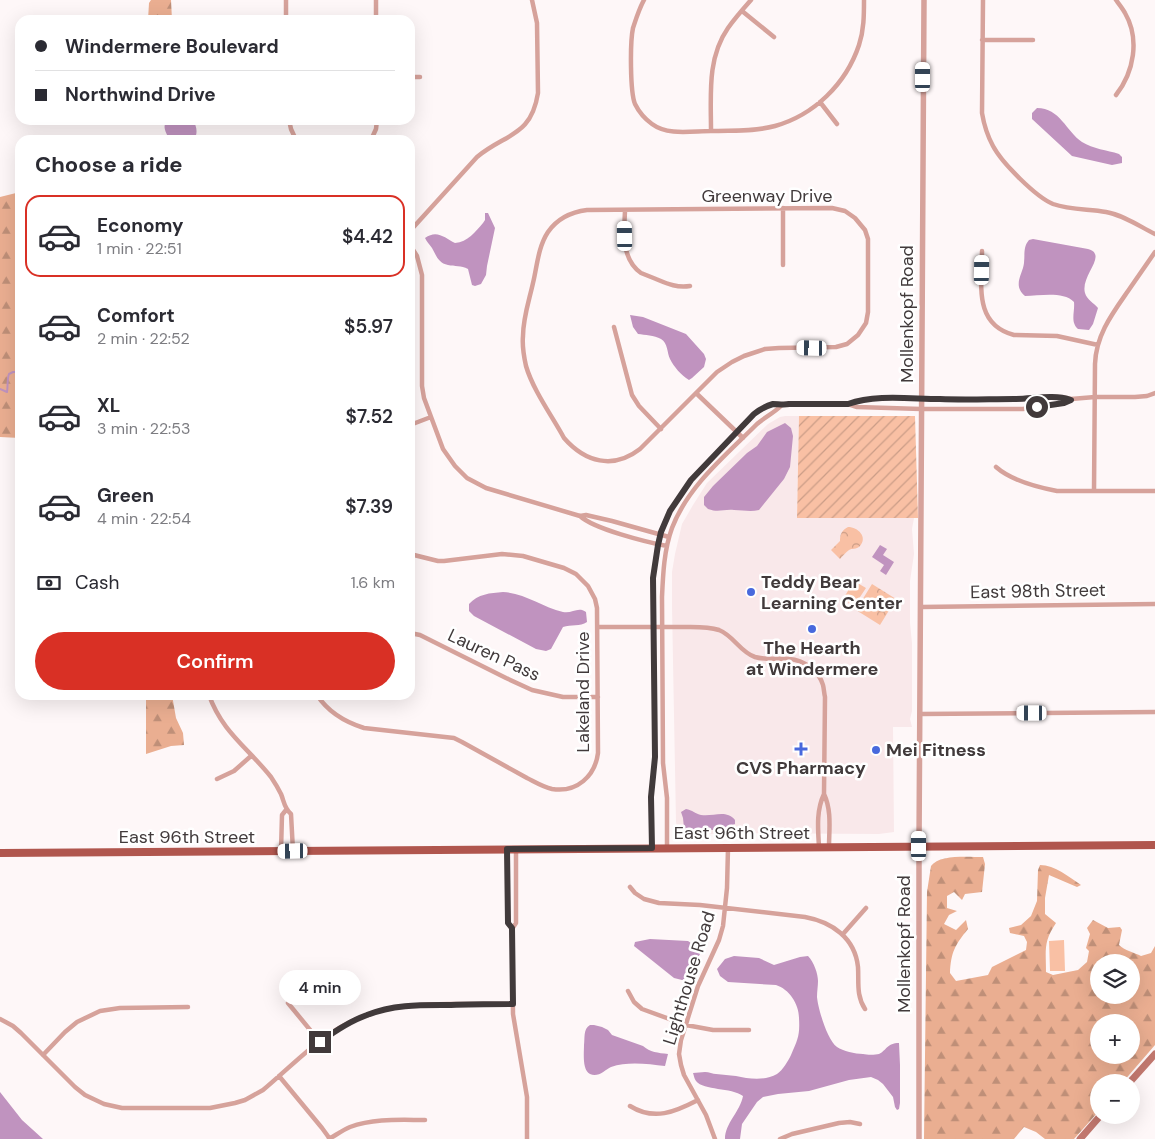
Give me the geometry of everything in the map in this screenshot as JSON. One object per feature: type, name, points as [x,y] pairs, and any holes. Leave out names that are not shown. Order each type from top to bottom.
[{"type":"main road","name":"East 96th Street","points":[[0,853],[1155,845]]},
{"type":"main road","points":[[1137,1074],[1155,1054]]},
{"type":"main road","points":[[1080,1139],[1093,1124]]},
{"type":"street","points":[[286,0],[286,15]]},
{"type":"street","points":[[376,0],[376,15]]},
{"type":"street","points":[[415,225],[477,157],[517,132],[530,118],[538,93],[537,23],[532,0]]},
{"type":"street","points":[[644,0],[633,30],[632,90],[635,103],[644,118],[659,128],[670,131],[753,130],[775,126],[809,111],[832,91],[848,70],[862,32],[864,0]]},
{"type":"street","points":[[711,131],[711,76],[717,49],[728,28],[751,0]]},
{"type":"street","name":"Mollenkopf Road","points":[[919,1139],[924,0]]},
{"type":"street","points":[[982,0],[982,113],[983,121],[994,148],[1004,161],[1041,198],[1070,209],[1101,211],[1117,215],[1155,234]]},
{"type":"street","points":[[1116,0],[1126,14],[1131,28],[1134,51],[1128,78],[1116,95]]},
{"type":"street","points":[[742,12],[774,37]]},
{"type":"street","points":[[982,40],[1032,40]]},
{"type":"street","points":[[415,78],[420,78]]},
{"type":"street","points":[[820,102],[837,124]]},
{"type":"street","points":[[783,208],[783,265]]},
{"type":"street","name":"Greenway Drive","points":[[783,208],[840,209],[860,222],[866,233],[868,244],[868,312],[866,323],[858,335],[841,346],[765,349],[744,356],[724,367],[633,455],[606,461],[583,455],[570,444],[564,438],[534,386],[524,357],[522,338],[542,245],[549,231],[560,220],[574,213],[587,210],[783,208]]},
{"type":"street","points":[[625,210],[626,251],[629,259],[637,269],[673,286],[690,286]]},
{"type":"street","points":[[982,251],[982,304],[986,315],[993,324],[1013,335],[1057,336],[1098,344]]},
{"type":"street","points":[[1094,491],[1095,357],[1098,344],[1108,320],[1155,252]]},
{"type":"street","points":[[415,253],[422,275],[421,378],[424,398],[446,454],[455,466],[472,482],[486,488],[580,516],[586,521],[612,531],[667,546]]},
{"type":"street","points":[[614,327],[632,395],[661,429]]},
{"type":"street","points":[[696,393],[743,438]]},
{"type":"street","points":[[652,848],[651,797],[655,757],[654,570],[660,535],[670,511],[691,480],[754,414],[774,404],[848,404],[857,407],[921,409],[1023,409],[1095,397],[1135,397],[1148,396],[1155,393]]},
{"type":"street","points":[[848,404],[872,399],[922,398],[1019,399],[1062,397],[1071,400]]},
{"type":"street","points":[[667,848],[667,798],[663,763],[662,579],[669,537],[688,497],[708,473],[763,419],[777,411],[782,405]]},
{"type":"street","points":[[415,423],[431,417]]},
{"type":"street","points":[[996,467],[1010,477],[1047,489],[1062,491],[1155,491]]},
{"type":"street","points":[[580,516],[586,515],[612,521],[669,537]]},
{"type":"street","name":"Lakeland Drive","points":[[322,700],[328,709],[338,716],[364,728],[454,738],[546,787],[564,790],[575,786],[591,774],[598,753],[597,627],[596,604],[588,586],[576,574],[564,568],[517,554],[444,561],[415,555]]},
{"type":"street","name":"East 98th Street","points":[[921,607],[1155,604]]},
{"type":"street","points":[[597,627],[708,628],[720,630],[727,634],[741,649],[751,655],[762,658],[796,660],[814,670],[823,686],[825,697],[824,794],[818,814],[819,847]]},
{"type":"street","name":"Lauren Pass","points":[[415,634],[532,690],[563,696],[598,697]]},
{"type":"street","points":[[211,700],[226,728],[265,770],[282,795],[286,810],[291,814],[293,851]]},
{"type":"street","points":[[920,714],[1155,712]]},
{"type":"street","points":[[217,779],[230,774],[251,756]]},
{"type":"street","points":[[824,794],[829,808],[829,847]]},
{"type":"street","points":[[281,851],[282,815],[286,810]]},
{"type":"street","name":"Lighthouse Road","points":[[715,1139],[706,1115],[684,1075],[680,1062],[680,1045],[702,977],[720,934],[725,908],[728,848]]},
{"type":"street","points":[[507,849],[508,923],[512,928],[514,1020],[527,1097],[527,1139]]},
{"type":"street","points":[[512,928],[516,923],[516,849]]},
{"type":"street","points":[[630,887],[637,895],[651,902],[813,918],[826,922],[843,934],[851,944],[856,957],[858,992],[865,1009]]},
{"type":"street","points":[[843,934],[866,908]]},
{"type":"street","points":[[628,991],[631,998],[645,1011],[686,1025],[708,1030],[749,1030]]},
{"type":"street","points":[[288,1003],[320,1042]]},
{"type":"street","points":[[0,1019],[17,1030],[74,1087],[85,1095],[104,1104],[122,1108],[210,1108],[245,1100],[263,1090],[339,1028],[372,1013],[418,1005],[513,1004]]},
{"type":"street","points":[[43,1055],[77,1022],[100,1011],[120,1008],[188,1007]]},
{"type":"street","points":[[279,1076],[330,1139],[366,1122],[425,1120]]},
{"type":"street","points":[[630,1106],[641,1112],[663,1114],[681,1109],[698,1100]]},
{"type":"street","points":[[780,1139],[792,1134],[839,1123],[850,1122],[860,1124]]},
{"type":"shaded area","points":[[1037,108],[1045,109],[1057,116],[1082,142],[1095,148],[1119,154],[1122,157],[1122,163],[1112,165],[1072,156],[1032,119],[1032,113]]},
{"type":"shaded area","points":[[195,125],[196,135],[167,135],[165,126]]},
{"type":"shaded area","points":[[485,213],[488,213],[495,228],[486,275],[481,284],[475,286],[472,285],[468,269],[442,262],[425,238],[429,235],[437,234],[455,243],[464,241],[483,223]]},
{"type":"shaded area","points":[[1033,239],[1088,249],[1095,253],[1095,261],[1084,288],[1087,298],[1098,308],[1089,330],[1078,329],[1073,320],[1074,302],[1064,296],[1025,296],[1021,292],[1019,280],[1024,263],[1025,248],[1029,240]]},
{"type":"shaded area","points":[[630,315],[643,317],[686,334],[704,354],[706,359],[704,367],[689,380],[686,378],[672,362],[663,341],[650,335],[638,334],[633,327]]},
{"type":"shaded area","points":[[785,416],[799,416],[797,518],[914,518],[912,529],[914,554],[910,581],[912,711],[910,719],[912,727],[893,727],[894,832],[879,834],[743,833],[678,835],[676,822],[672,572],[682,524],[707,483],[768,424]]},
{"type":"shaded area","points":[[785,423],[791,428],[793,436],[790,467],[784,479],[759,510],[718,511],[708,509],[704,505],[704,497],[713,486],[747,453],[757,446],[767,432]]},
{"type":"shaded area","points":[[880,545],[887,549],[883,555],[894,562],[886,575],[880,571],[884,565],[872,557]]},
{"type":"shaded area","points":[[503,592],[526,597],[563,612],[583,610],[586,612],[587,622],[563,627],[551,649],[546,651],[536,649],[474,616],[469,611],[469,604],[476,598]]},
{"type":"shaded area","points":[[686,809],[701,815],[728,815],[735,820],[735,824],[718,830],[688,831],[684,828],[681,812]]},
{"type":"shaded area","points":[[650,939],[688,941],[697,947],[700,954],[686,979],[674,978],[634,946],[635,942]]},
{"type":"shaded area","points":[[734,956],[759,958],[774,965],[808,956],[814,965],[817,975],[817,997],[821,1016],[830,1038],[837,1047],[853,1053],[873,1055],[879,1054],[892,1044],[899,1043],[899,1109],[897,1110],[893,1097],[878,1080],[871,1077],[849,1080],[809,1091],[763,1097],[757,1102],[742,1124],[740,1139],[725,1139],[727,1128],[743,1096],[732,1091],[711,1088],[700,1084],[694,1078],[693,1073],[706,1072],[746,1078],[767,1078],[781,1070],[791,1055],[799,1033],[799,1013],[795,1002],[781,987],[776,985],[728,982],[720,976],[717,969],[725,959]]},
{"type":"shaded area","points":[[590,1025],[602,1027],[612,1035],[643,1046],[651,1051],[668,1054],[665,1066],[624,1064],[611,1067],[599,1074],[590,1074],[587,1072],[584,1057],[585,1034],[586,1029]]},
{"type":"shaded area","points":[[0,1092],[22,1120],[43,1139],[0,1139]]},
{"type":"green space","points":[[151,0],[171,0],[172,15],[148,15]]},
{"type":"green space","points":[[15,193],[15,438],[0,437],[0,197]]},
{"type":"green space","points":[[799,416],[915,416],[918,518],[797,518]]},
{"type":"green space","points":[[852,527],[861,533],[862,543],[859,547],[849,550],[840,559],[831,550],[840,541],[840,536],[844,529]]},
{"type":"green space","points":[[854,581],[866,588],[854,606],[843,599]]},
{"type":"green space","points":[[872,584],[896,599],[880,625],[856,610]]},
{"type":"green space","points":[[146,700],[173,700],[176,718],[183,733],[184,745],[171,746],[146,754]]},
{"type":"green space","points":[[983,857],[985,864],[982,892],[965,894],[962,900],[954,892],[947,896],[947,908],[957,911],[949,915],[944,924],[956,930],[966,920],[968,929],[957,944],[951,960],[950,973],[956,981],[988,975],[992,967],[1026,950],[1027,942],[1024,936],[1010,933],[1009,928],[1021,925],[1031,916],[1037,901],[1038,870],[1040,865],[1056,869],[1081,885],[1077,887],[1049,875],[1045,898],[1045,914],[1056,923],[1047,941],[1046,972],[1053,975],[1078,970],[1087,962],[1089,951],[1086,948],[1090,934],[1087,928],[1093,920],[1108,928],[1120,927],[1122,930],[1119,945],[1137,954],[1090,954],[1090,1004],[1140,1004],[1140,956],[1151,953],[1155,946],[1155,1045],[1140,1062],[1140,1014],[1090,1014],[1090,1064],[1139,1064],[1130,1074],[1090,1074],[1090,1121],[1074,1139],[1045,1139],[1036,1132],[1024,1127],[1014,1139],[924,1139],[927,892],[931,866],[935,862],[947,858]]},
{"type":"green space","points":[[1064,940],[1065,971],[1050,971],[1049,941]]},
{"type":"waterway","points":[[0,389],[7,392],[9,374],[15,372]]},
{"type":"place","name":"Teddy Bear Learning Center","points":[[751,592]]},
{"type":"place","name":"The Hearth at Windermere","points":[[812,629]]},
{"type":"place","name":"CVS Pharmacy","points":[[801,749]]},
{"type":"place","name":"Mei Fitness","points":[[876,750]]},
{"type":"route","points":[[320,1042],[339,1028],[353,1021],[377,1011],[392,1008],[410,1005],[513,1004],[512,928],[508,923],[507,849],[652,848],[651,797],[655,757],[653,578],[661,532],[670,511],[691,480],[754,414],[774,404],[848,404],[872,399],[1019,399],[1062,397],[1071,400],[1064,403],[1037,407]]}]
